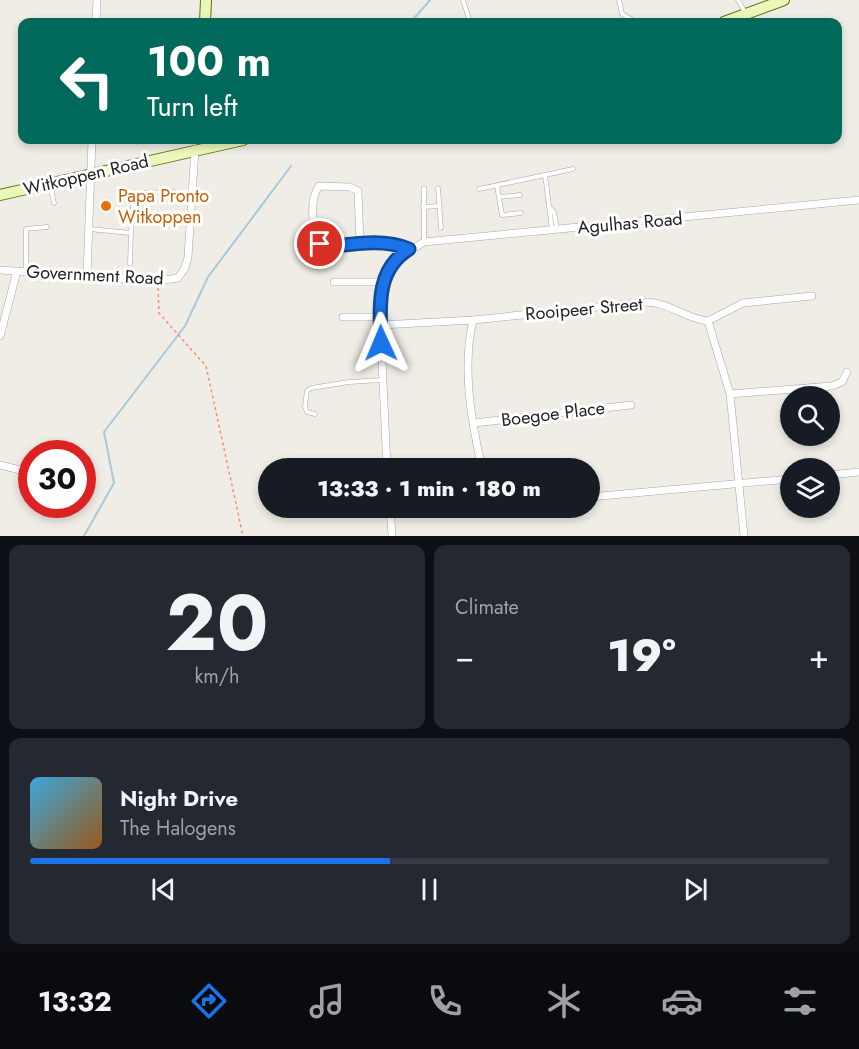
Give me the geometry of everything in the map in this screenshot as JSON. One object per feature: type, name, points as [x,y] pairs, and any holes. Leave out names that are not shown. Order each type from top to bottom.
[{"type":"main road","points":[[205,18],[206,0]]},
{"type":"main road","points":[[735,18],[784,0]]},
{"type":"main road","name":"Witkoppen Road","points":[[0,195],[91,174],[196,144]]},
{"type":"street","points":[[96,18],[97,0]]},
{"type":"street","points":[[87,275],[92,144]]},
{"type":"street","name":"Government Road","points":[[0,270],[158,281],[177,278],[185,268],[196,144]]},
{"type":"street","points":[[360,244],[358,191],[350,187],[319,186],[315,195],[313,226],[320,244],[326,247],[396,244],[406,251],[391,266],[382,282],[382,380],[386,458]]},
{"type":"street","name":"Agulhas Road","points":[[406,251],[424,242],[859,200]]},
{"type":"street","points":[[0,336],[17,271]]},
{"type":"street","points":[[334,282],[382,282]]},
{"type":"street","points":[[744,536],[730,394],[708,321],[743,303],[812,296]]},
{"type":"street","name":"Rooipeer Street","points":[[343,317],[381,321],[473,320],[647,303],[666,304],[690,316],[708,321]]},
{"type":"street","points":[[473,320],[469,344],[469,365],[474,423],[480,458]]},
{"type":"street","points":[[730,394],[832,386],[842,382],[847,372]]},
{"type":"street","name":"Boegoe Place","points":[[474,423],[631,405]]},
{"type":"street","points":[[0,465],[18,470]]},
{"type":"street","points":[[840,474],[859,472]]},
{"type":"street","points":[[600,496],[780,480]]},
{"type":"street","points":[[391,518],[392,536]]},
{"type":"lane","points":[[463,0],[469,18]]},
{"type":"lane","points":[[619,0],[622,14],[629,18]]},
{"type":"lane","points":[[738,0],[746,14]]},
{"type":"lane","points":[[479,189],[573,169]]},
{"type":"lane","points":[[545,175],[549,207],[554,212],[554,230]]},
{"type":"lane","points":[[50,184],[54,203]]},
{"type":"lane","points":[[497,186],[503,215],[521,213]]},
{"type":"lane","points":[[438,188],[441,228]]},
{"type":"lane","points":[[424,189],[424,242]]},
{"type":"lane","points":[[130,264],[134,193],[174,192]]},
{"type":"lane","points":[[499,197],[520,195]]},
{"type":"lane","points":[[423,207],[440,206]]},
{"type":"lane","points":[[26,271],[26,229],[47,227]]},
{"type":"lane","points":[[89,229],[131,233]]},
{"type":"lane","points":[[315,414],[307,412],[304,406],[307,391],[311,388],[339,383],[382,380]]},
{"type":"path","points":[[158,281],[159,313],[206,366],[243,536]]},
{"type":"waterway","points":[[414,18],[430,0]]},
{"type":"waterway","points":[[84,536],[114,483],[104,432],[185,326],[208,277],[291,166]]},
{"type":"place","name":"Papa Pronto Witkoppen","points":[[106,206]]},
{"type":"route","points":[[320,244],[326,247],[380,243],[396,244],[409,249],[397,258],[382,282],[381,343]]}]
